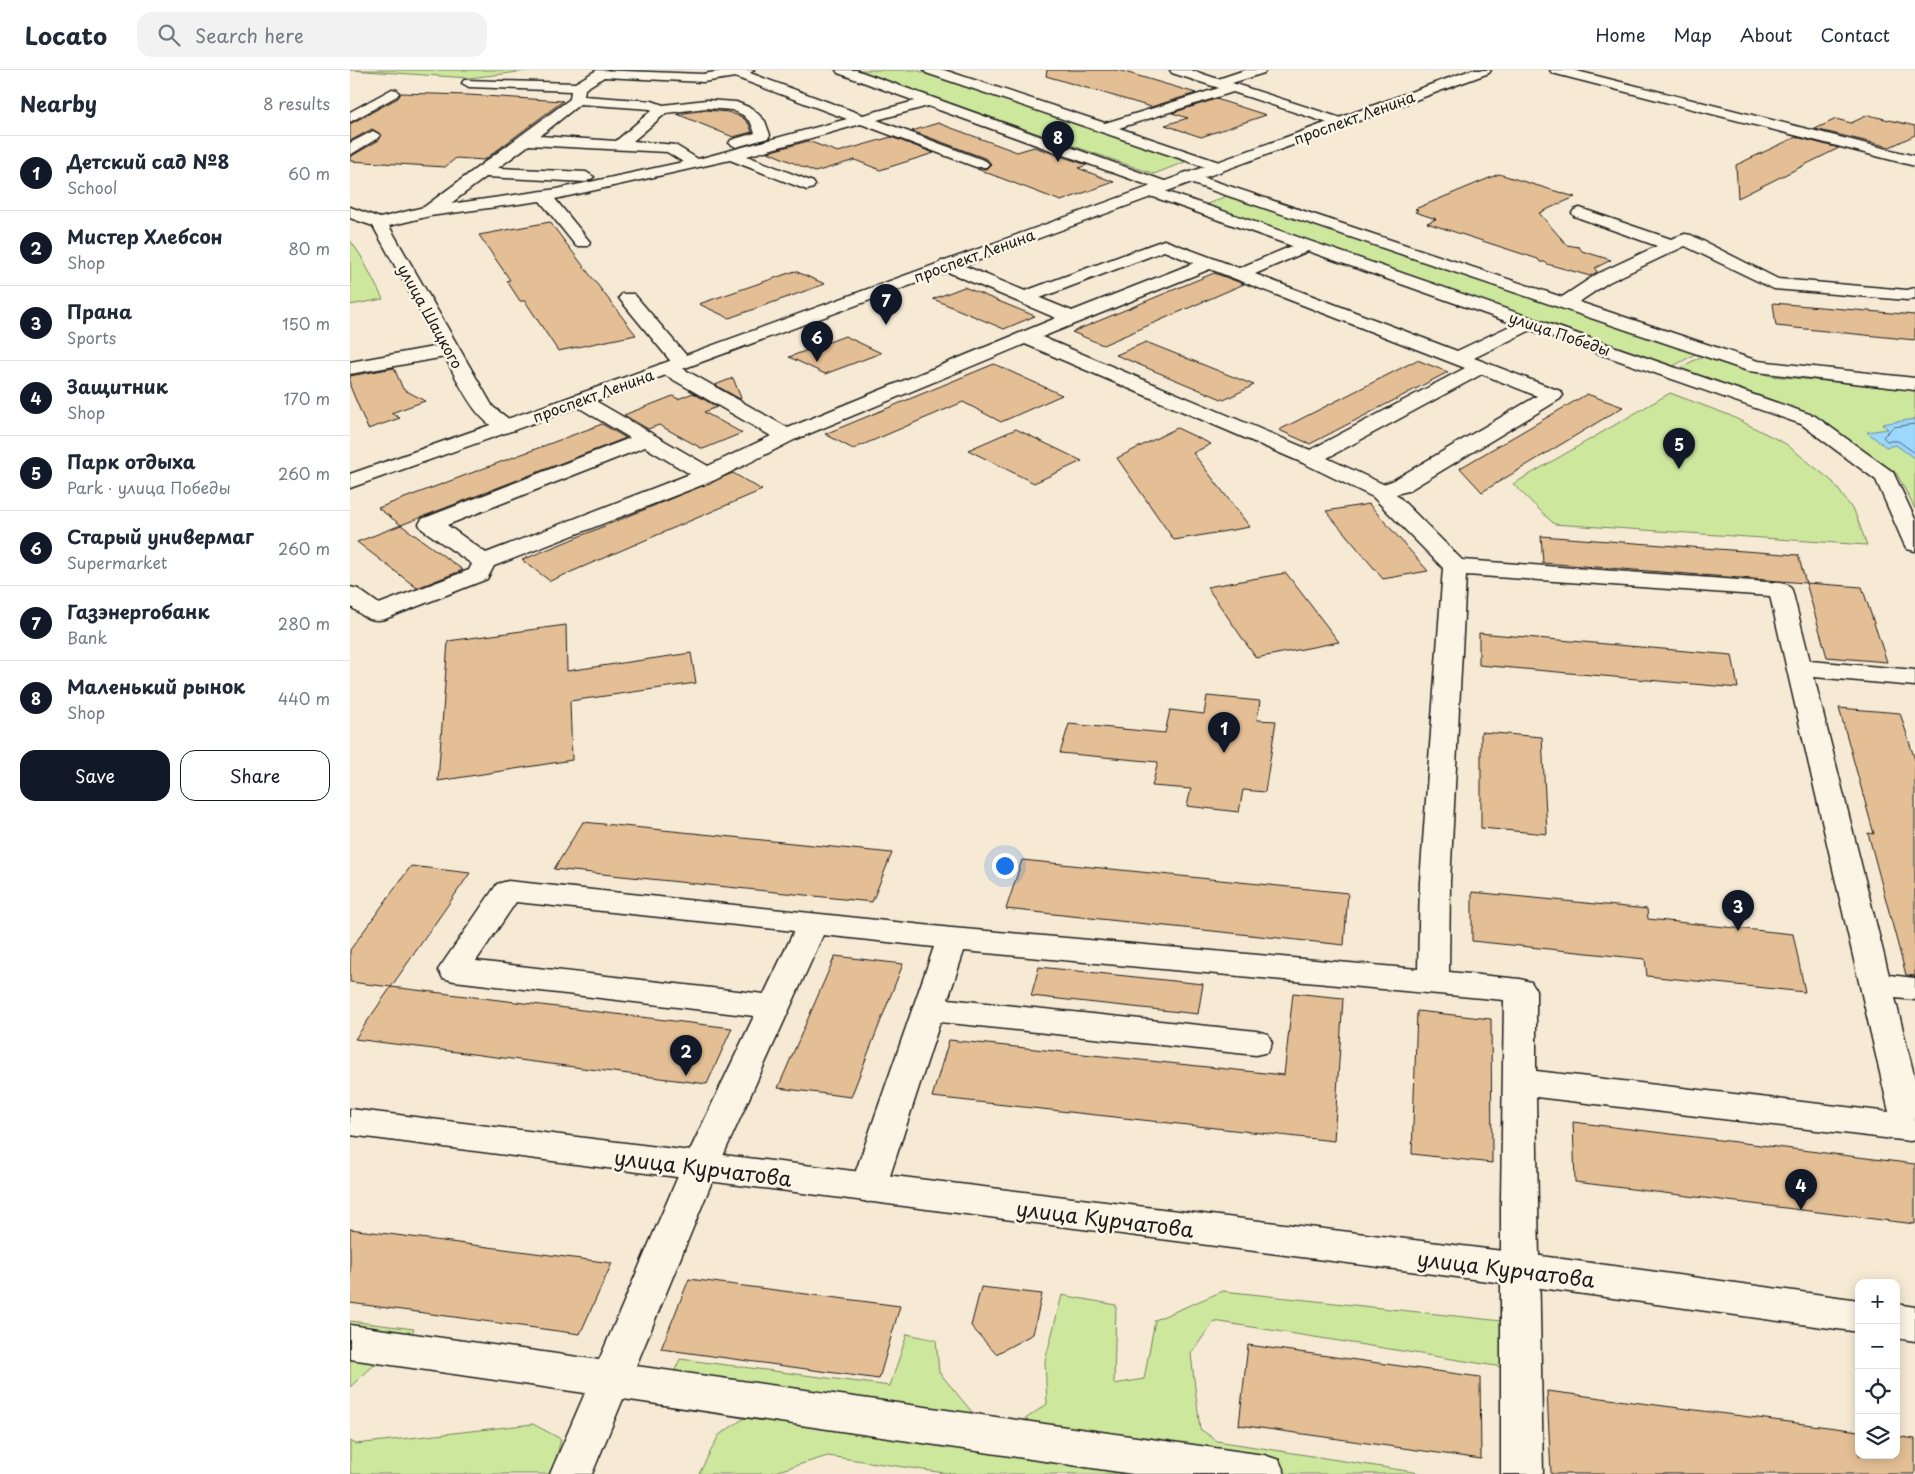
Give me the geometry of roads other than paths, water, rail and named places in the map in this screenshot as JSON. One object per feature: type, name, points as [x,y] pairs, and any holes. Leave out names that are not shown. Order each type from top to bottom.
[{"type":"street","name":"улица Победы","points":[[843,70],[1308,245],[1808,420],[1885,477],[1915,544]]},
{"type":"street","points":[[931,70],[1218,166]]},
{"type":"street","points":[[1177,70],[1339,122]]},
{"type":"street","points":[[1219,83],[1259,70]]},
{"type":"street","name":"проспект Ленина","points":[[350,481],[580,400],[1484,70]]},
{"type":"street","points":[[1557,70],[1915,161]]},
{"type":"street","points":[[430,211],[532,133],[602,72],[703,78],[741,71],[861,120],[981,164]]},
{"type":"street","points":[[703,78],[710,87],[705,104]]},
{"type":"street","points":[[350,212],[379,222],[430,211],[544,196],[628,179],[764,135],[761,122],[744,109],[724,104],[705,104],[662,109],[652,105],[577,94],[469,83]]},
{"type":"street","points":[[1105,128],[1233,88]]},
{"type":"street","points":[[350,119],[392,93]]},
{"type":"street","points":[[532,133],[619,146],[670,148],[690,160],[732,156],[929,101]]},
{"type":"street","points":[[619,146],[662,109]]},
{"type":"street","points":[[350,119],[377,129],[350,150]]},
{"type":"street","points":[[833,127],[860,138]]},
{"type":"street","points":[[732,156],[807,185]]},
{"type":"street","points":[[482,172],[628,179]]},
{"type":"street","name":"улица Победы","points":[[1187,177],[1755,367],[1915,384]]},
{"type":"street","points":[[544,196],[582,242]]},
{"type":"street","points":[[1580,213],[1673,246]]},
{"type":"street","name":"улица Шацкого","points":[[379,222],[449,350],[485,411],[508,426]]},
{"type":"street","points":[[1565,303],[1603,278],[1685,239],[1774,284],[1907,295],[1915,294]]},
{"type":"street","points":[[1024,298],[1164,245],[1553,395],[1400,486],[1381,492]]},
{"type":"street","points":[[1239,274],[1308,245]]},
{"type":"street","points":[[350,594],[376,614],[479,574],[484,562],[706,474],[787,436],[1209,263]]},
{"type":"street","points":[[947,265],[1072,318]]},
{"type":"street","points":[[628,298],[675,365],[787,436]]},
{"type":"street","points":[[1458,358],[1530,323]]},
{"type":"street","points":[[1025,337],[1311,458],[1381,492],[1455,567],[1780,590],[1801,668],[1910,1128],[1520,1082]]},
{"type":"street","points":[[350,368],[449,350]]},
{"type":"street","points":[[1311,458],[1481,367]]},
{"type":"street","points":[[580,400],[706,474]]},
{"type":"street","points":[[484,562],[430,524],[646,439]]},
{"type":"street","points":[[1433,982],[1436,882],[1455,567]]},
{"type":"street","points":[[1801,668],[1915,678]]},
{"type":"street","points":[[774,1007],[454,970],[508,891],[952,939],[1520,990],[1519,1269],[1522,1474]]},
{"type":"street","points":[[571,1474],[700,1167],[813,923]]},
{"type":"street","points":[[868,1188],[952,939]]},
{"type":"street","points":[[1876,985],[1915,990]]},
{"type":"street","points":[[929,1009],[1256,1043]]},
{"type":"street","name":"улица Курчатова","points":[[350,1122],[1519,1269],[1855,1315]]},
{"type":"street","points":[[1900,1322],[1915,1324]]},
{"type":"street","points":[[350,1342],[1264,1474]]},
{"type":"water","points":[[1915,419],[1915,459],[1896,445],[1886,447],[1867,432],[1888,429],[1882,424]]},
{"type":"place","name":"Маленький рынок","points":[[1058,162]]},
{"type":"place","name":"Газэнергобанк","points":[[886,325]]},
{"type":"place","name":"Старый универмаг","points":[[817,362]]},
{"type":"place","name":"Парк отдыха","points":[[1679,469]]},
{"type":"place","name":"Детский сад №8","points":[[1224,753]]},
{"type":"place","name":"Прана","points":[[1738,931]]},
{"type":"place","name":"Мистер Хлебсон","points":[[686,1076]]},
{"type":"place","name":"Защитник","points":[[1801,1210]]}]
